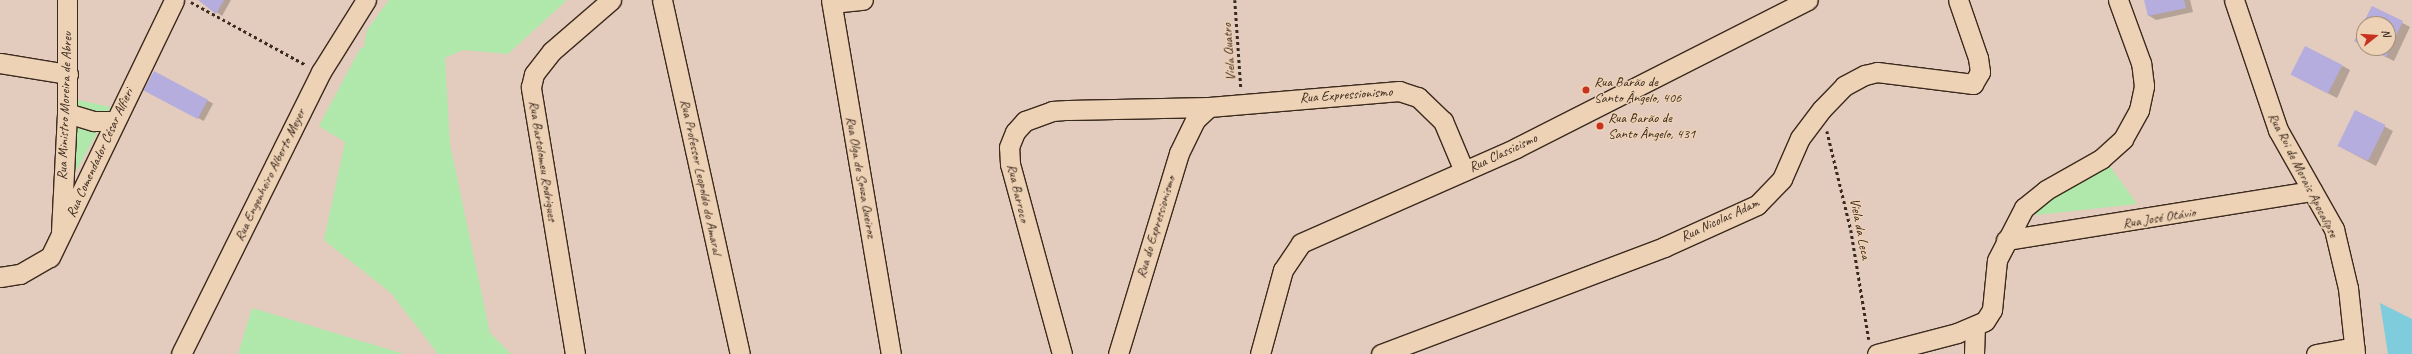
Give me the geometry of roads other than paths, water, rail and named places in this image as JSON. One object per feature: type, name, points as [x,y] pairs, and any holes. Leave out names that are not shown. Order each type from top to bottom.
[{"type":"street","name":"Rua Ministro Moreira de Abreu","points":[[61,235],[68,74],[67,0]]},
{"type":"street","name":"Rua Comendador César Alfieri","points":[[0,277],[36,268],[50,257],[113,121],[174,0]]},
{"type":"street","name":"Rua Engenheiro Alberto Meyer","points":[[181,354],[321,72],[366,0]]},
{"type":"street","name":"Rua Bartolomeu Rodrigues","points":[[575,354],[531,87],[534,74],[552,51],[611,0]]},
{"type":"street","name":"Rua Professor Leopoldo do Amaral","points":[[662,0],[740,354]]},
{"type":"street","points":[[832,2],[864,0]]},
{"type":"street","name":"Rua Classicismo","points":[[1260,354],[1283,270],[1301,243],[1464,171],[1808,0]]},
{"type":"street","name":"Rua Nicolas Adam","points":[[1381,354],[1664,247],[1757,205],[1782,179],[1800,138],[1822,109],[1844,86],[1877,72],[1973,84],[1980,72],[1974,44],[1958,0]]},
{"type":"street","points":[[1873,350],[1975,328],[1985,321],[1992,310],[1997,260],[2006,240],[2030,202],[2117,148],[2139,110],[2144,86],[2141,63],[2118,0]]},
{"type":"street","name":"Rua Rui de Morais Apocalipse","points":[[2234,0],[2273,118],[2334,229],[2342,258],[2355,351]]},
{"type":"street","name":"Rua Olga de Souza Queiroz","points":[[832,2],[891,354]]},
{"type":"street","points":[[0,63],[68,74]]},
{"type":"street","name":"Rua Expressionismo","points":[[1209,107],[1242,102],[1399,91],[1410,93],[1426,103],[1447,126],[1464,171]]},
{"type":"street","name":"Rua Barroco","points":[[1062,354],[1014,183],[1009,148],[1015,132],[1026,121],[1052,111],[1209,107]]},
{"type":"street","name":"Rua do Expressionismo","points":[[1118,354],[1178,153],[1195,120],[1209,107]]},
{"type":"street","points":[[67,113],[94,121],[113,121]]},
{"type":"street","name":"Rua José Otávio","points":[[2006,240],[2312,191]]},
{"type":"street","points":[[1974,354],[1975,328]]},
{"type":"street","points":[[2316,354],[2355,351]]},
{"type":"water","points":[[2380,303],[2412,319],[2412,354],[2388,354]]},
{"type":"place","name":"Rua Barão de Santo Ângelo, 406","points":[[1586,90]]},
{"type":"place","name":"Rua Barão de Santo Ângelo, 431","points":[[1600,126]]}]
